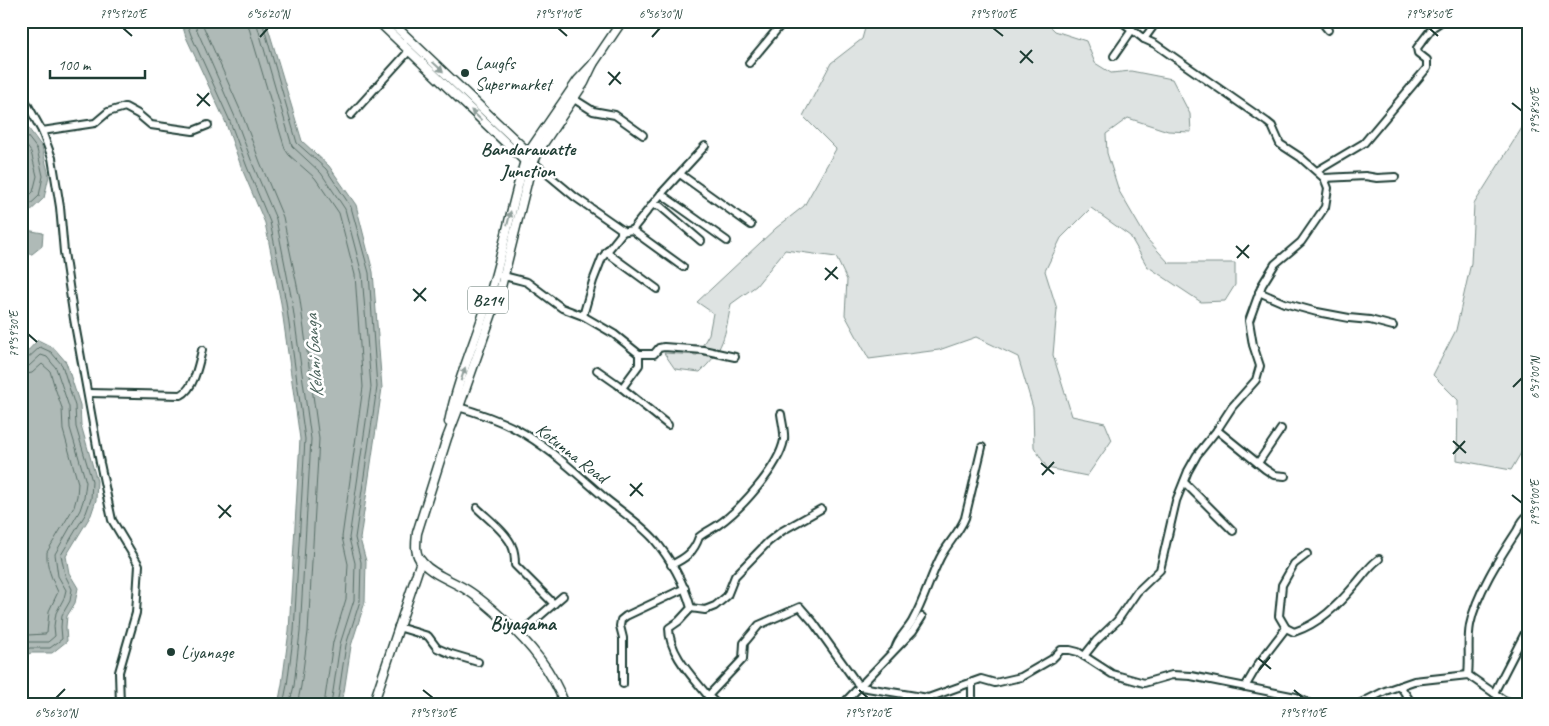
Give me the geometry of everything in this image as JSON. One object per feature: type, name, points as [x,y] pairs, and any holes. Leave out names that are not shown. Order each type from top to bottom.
[{"type":"main road","points":[[378,21],[412,48],[533,162]]},
{"type":"main road","points":[[390,21],[412,48]]},
{"type":"main road","name":"B214","points":[[421,561],[415,546],[417,533],[456,406],[464,368],[486,307],[500,275],[533,162],[584,83],[593,64],[622,21]]},
{"type":"main road","name":"B214","points":[[500,275],[526,157],[578,80],[593,64]]},
{"type":"main road","points":[[373,705],[421,561],[432,570],[479,598],[519,634],[544,663],[565,705]]},
{"type":"street","points":[[749,63],[784,21]]},
{"type":"street","points":[[1084,656],[1096,641],[1117,621],[1136,592],[1160,570],[1176,500],[1196,455],[1217,430],[1232,407],[1256,380],[1260,366],[1253,344],[1249,321],[1262,285],[1275,264],[1301,242],[1325,208],[1328,188],[1324,178],[1317,171],[1280,144],[1272,126],[1156,44],[1144,39],[1121,21]]},
{"type":"street","points":[[1144,39],[1157,21]]},
{"type":"street","points":[[1321,21],[1328,30]]},
{"type":"street","points":[[1317,171],[1364,143],[1427,68],[1427,60],[1418,53],[1417,48],[1433,27],[1442,21]]},
{"type":"street","points":[[1114,56],[1132,30]]},
{"type":"street","points":[[351,115],[412,48]]},
{"type":"street","points":[[21,93],[42,131],[52,158],[74,318],[112,520],[138,565],[136,613],[119,672],[120,705]]},
{"type":"street","points":[[574,99],[593,111],[615,115],[643,135]]},
{"type":"street","points":[[42,131],[95,123],[108,112],[125,107],[138,114],[150,125],[193,131],[208,124]]},
{"type":"street","points":[[621,232],[632,230],[661,194],[706,146]]},
{"type":"street","points":[[533,162],[575,197],[618,226],[622,233],[602,258],[583,316]]},
{"type":"street","points":[[680,174],[751,225]]},
{"type":"street","points":[[1324,178],[1395,177]]},
{"type":"street","points":[[661,194],[726,241]]},
{"type":"street","points":[[652,205],[660,206],[701,241]]},
{"type":"street","points":[[632,230],[683,267]]},
{"type":"street","points":[[606,252],[657,289]]},
{"type":"street","points":[[500,275],[527,282],[562,308],[583,316],[614,334],[639,354],[654,354],[659,348],[664,347],[703,350],[734,356]]},
{"type":"street","points":[[1259,292],[1284,303],[1317,312],[1370,320],[1393,326]]},
{"type":"street","points":[[88,393],[181,396],[190,387],[202,350]]},
{"type":"street","points":[[622,388],[639,365],[639,354]]},
{"type":"street","points":[[597,370],[668,425]]},
{"type":"street","name":"Kotunna Road","points":[[456,406],[505,423],[518,430],[541,446],[642,527],[654,540],[685,588],[691,608]]},
{"type":"street","points":[[671,565],[691,554],[699,537],[719,524],[741,505],[765,477],[784,439],[781,414]]},
{"type":"street","points":[[1258,463],[1281,429]]},
{"type":"street","points":[[1217,430],[1274,475],[1285,476]]},
{"type":"street","points":[[895,649],[896,643],[909,628],[914,618],[941,556],[965,518],[982,448]]},
{"type":"street","points":[[1184,482],[1233,531]]},
{"type":"street","points":[[477,508],[502,532],[512,545],[515,565],[554,604]]},
{"type":"street","points":[[718,705],[708,696],[682,663],[669,635],[669,628],[679,621],[691,608],[705,610],[727,596],[735,576],[768,542],[782,531],[821,509]]},
{"type":"street","points":[[1468,675],[1470,624],[1477,602],[1507,545],[1528,515]]},
{"type":"street","points":[[1307,554],[1294,564],[1282,585],[1279,616],[1286,628],[1294,632],[1308,628],[1332,610],[1355,586],[1374,562],[1379,559]]},
{"type":"street","points":[[623,684],[621,620],[685,588]]},
{"type":"street","points":[[519,634],[563,596]]},
{"type":"street","points":[[708,696],[743,659],[744,643],[759,625],[800,607],[814,622],[861,687],[928,698],[981,679],[996,683],[1021,677],[1052,659],[1061,650],[1070,650],[1078,652],[1112,674],[1144,683],[1172,675],[1191,676],[1296,697],[1312,705]]},
{"type":"street","points":[[842,705],[913,631],[922,617]]},
{"type":"street","points":[[398,627],[428,636],[437,648],[450,654],[478,662]]},
{"type":"street","points":[[1494,693],[1528,627]]},
{"type":"street","points":[[1245,687],[1259,663],[1286,628]]},
{"type":"street","points":[[1358,705],[1385,691],[1414,681],[1468,675],[1504,700],[1518,705]]},
{"type":"street","points":[[972,682],[972,705]]},
{"type":"street","points":[[1400,686],[1413,705]]},
{"type":"shaded area","points":[[867,21],[1045,21],[1055,31],[1086,41],[1095,63],[1111,73],[1131,71],[1172,79],[1190,114],[1191,132],[1168,131],[1128,118],[1106,134],[1107,153],[1119,191],[1147,239],[1169,263],[1235,263],[1235,285],[1225,301],[1201,302],[1147,266],[1130,236],[1091,208],[1061,238],[1045,271],[1057,309],[1053,355],[1072,416],[1105,423],[1112,440],[1087,476],[1047,468],[1034,447],[1033,408],[1018,357],[976,337],[939,350],[869,359],[845,315],[847,280],[836,257],[785,250],[756,286],[731,304],[727,325],[719,349],[700,372],[675,369],[664,353],[697,355],[709,334],[713,313],[697,302],[776,228],[804,206],[836,149],[803,116],[831,63],[862,39]]},
{"type":"shaded area","points":[[1528,122],[1528,441],[1511,470],[1457,460],[1458,400],[1433,375],[1456,330],[1471,263],[1474,204],[1525,123]]},
{"type":"water","name":"Kelani Ganga","points":[[181,21],[266,21],[302,141],[329,166],[356,205],[373,272],[382,388],[360,539],[366,561],[365,602],[351,646],[342,705],[278,705],[289,631],[300,439],[281,303],[265,223],[242,169],[225,121],[186,37]]},
{"type":"water","points":[[21,118],[42,147],[49,176],[44,198],[23,218],[21,229]]},
{"type":"water","points":[[21,229],[43,233],[42,246],[32,254],[21,254]]},
{"type":"water","points":[[38,340],[54,348],[66,362],[80,405],[81,425],[97,481],[96,500],[91,515],[66,556],[69,573],[78,588],[75,603],[67,616],[67,641],[52,653],[31,653],[21,657],[21,358]]},
{"type":"place","name":"Laugfs Supermarket","points":[[465,73]]},
{"type":"place","name":"Liyanage","points":[[171,652]]},
{"type":"district","name":"Bandarawatte Junction","points":[[528,159]]},
{"type":"district","name":"Biyagama","points":[[523,623]]}]
